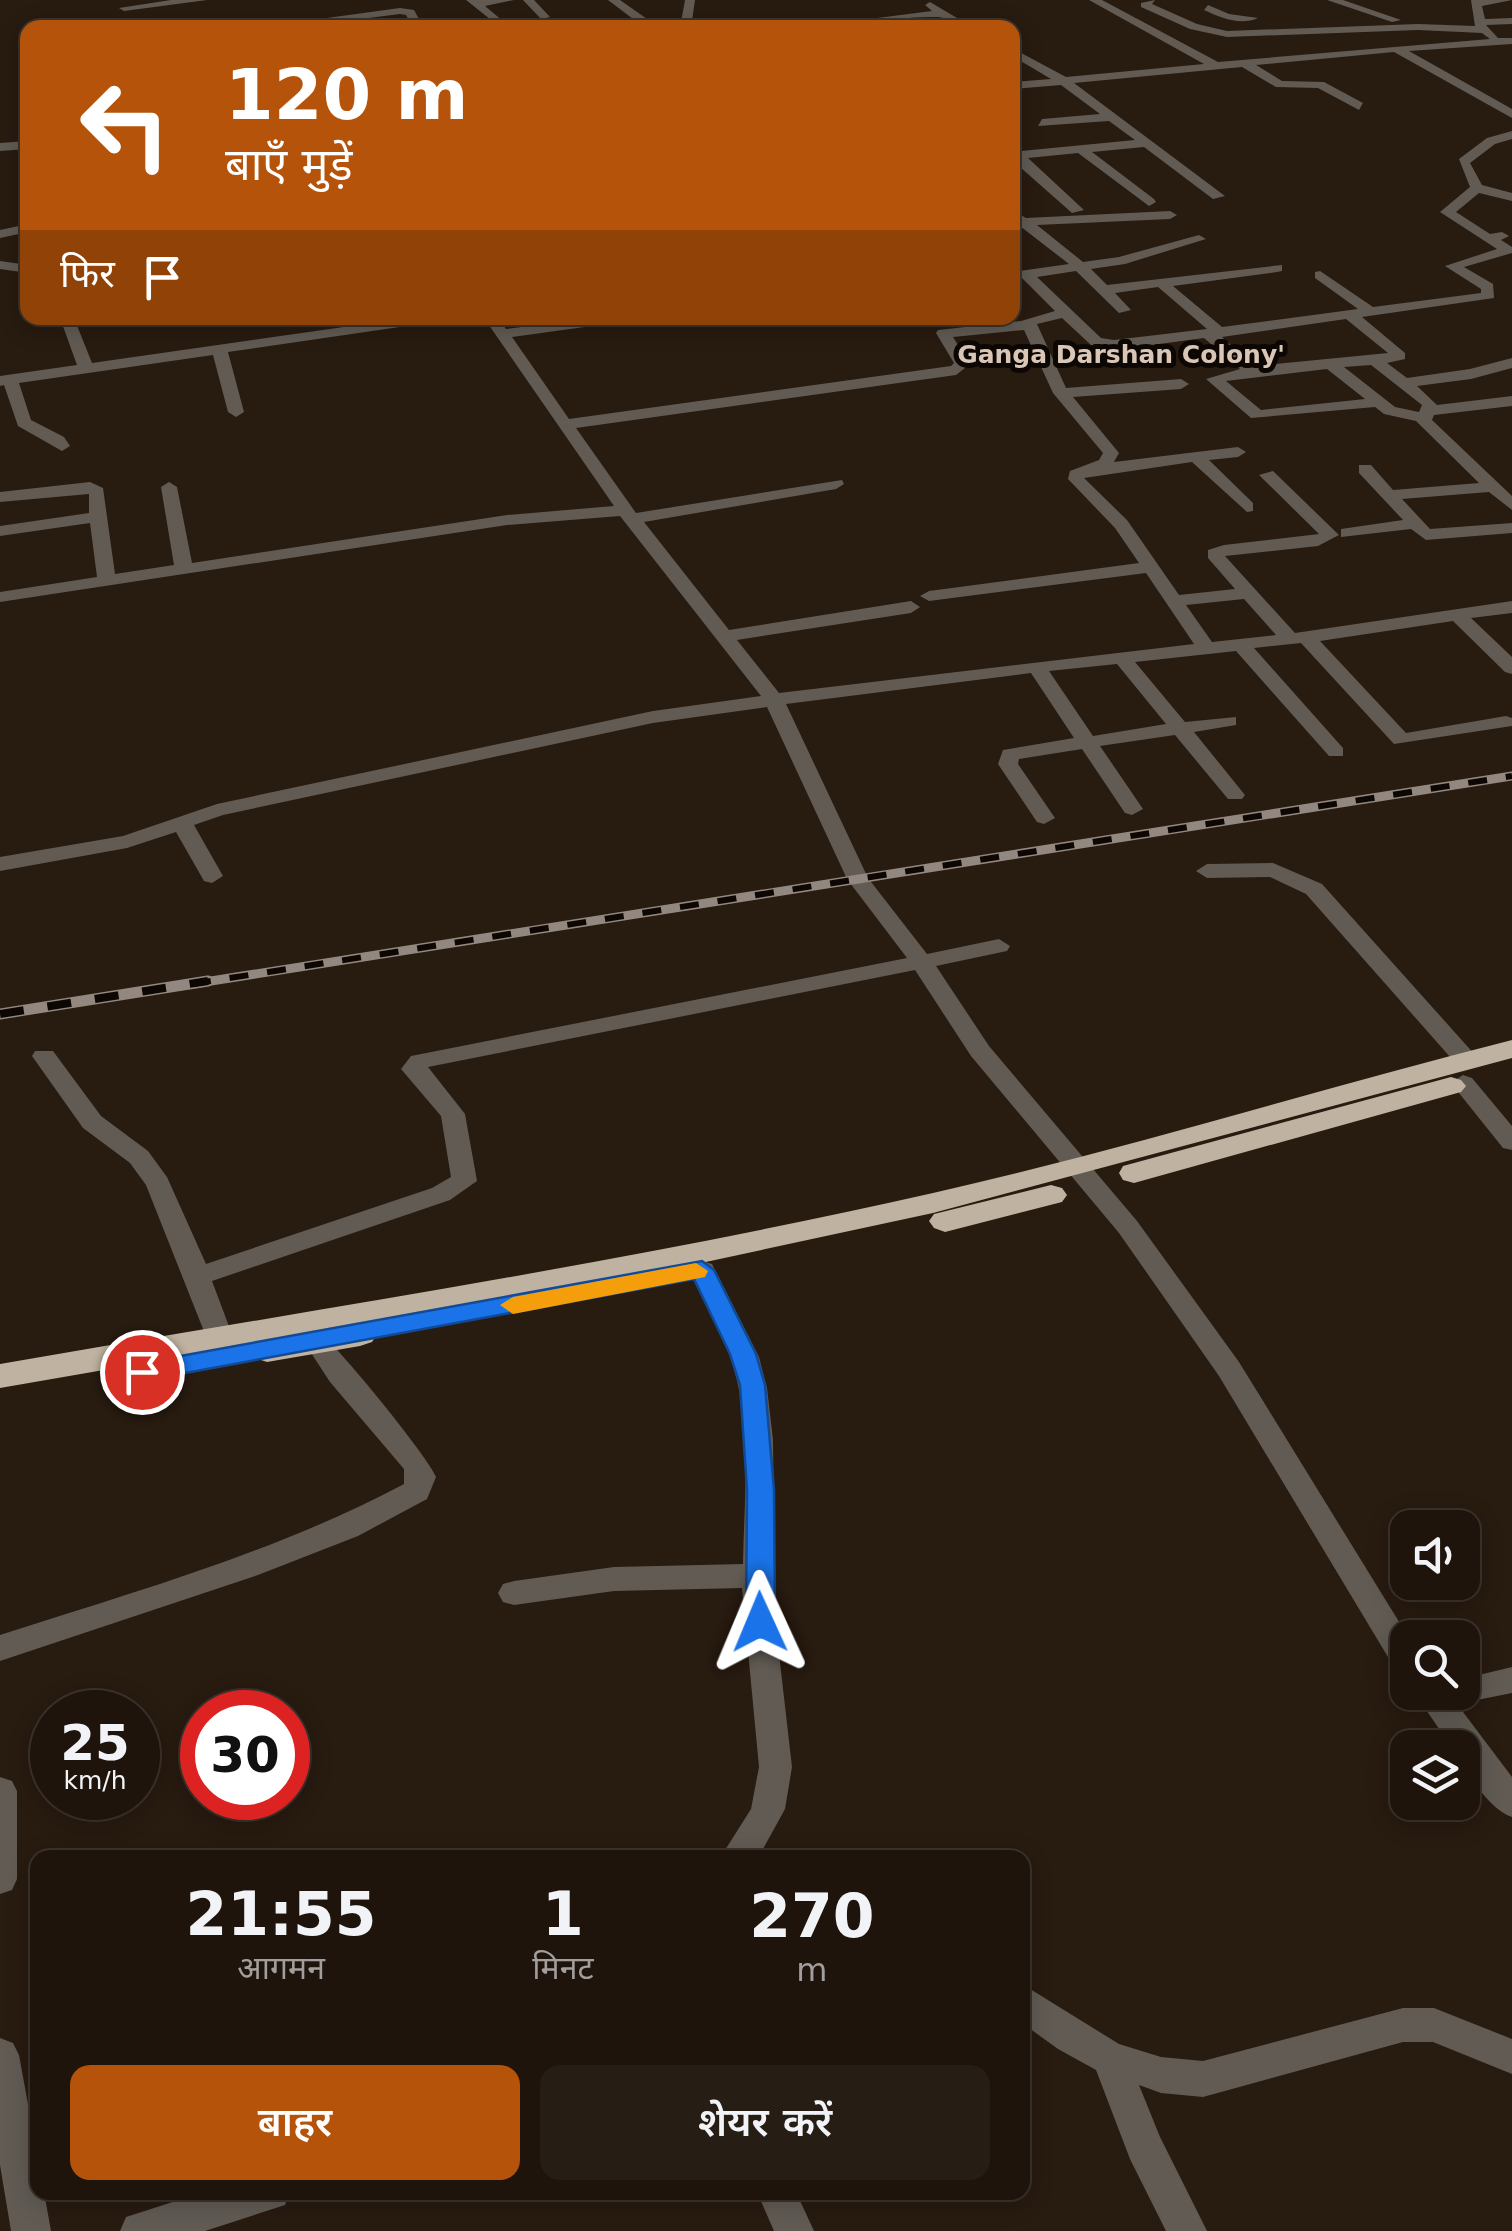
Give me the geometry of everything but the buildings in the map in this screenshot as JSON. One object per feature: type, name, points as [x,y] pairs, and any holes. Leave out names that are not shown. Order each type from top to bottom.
[{"type":"highway","points":[[0,1396],[318,1342],[916,1228],[1084,1177],[1465,1072],[1512,1049]]},
{"type":"highway","points":[[1465,1072],[1512,1070]]},
{"type":"highway","points":[[0,1376],[498,1290],[1084,1177]]},
{"type":"street","points":[[124,8],[202,0]]},
{"type":"street","points":[[473,2],[509,0]]},
{"type":"street","points":[[528,0],[546,18]]},
{"type":"street","points":[[614,0],[642,20]]},
{"type":"street","points":[[922,0],[955,20]]},
{"type":"street","points":[[1094,0],[1215,65]]},
{"type":"street","points":[[1150,0],[1144,5],[1216,32],[1482,26],[1512,21]]},
{"type":"street","points":[[1332,0],[1418,27],[1450,45]]},
{"type":"street","points":[[1507,42],[1482,26],[1478,2],[1510,0]]},
{"type":"street","points":[[473,2],[495,20]]},
{"type":"street","points":[[288,8],[298,20]]},
{"type":"street","points":[[1208,8],[1227,17],[1259,18]]},
{"type":"street","points":[[333,20],[405,11],[414,20]]},
{"type":"street","points":[[892,20],[942,13]]},
{"type":"street","points":[[1292,18],[1319,31]]},
{"type":"street","points":[[1020,85],[1396,48],[1507,42]]},
{"type":"street","points":[[1396,48],[1512,114]]},
{"type":"street","points":[[1020,56],[1062,80],[1218,196]]},
{"type":"street","points":[[1244,63],[1298,98]]},
{"type":"street","points":[[1284,86],[1320,84],[1359,106]]},
{"type":"street","points":[[1042,123],[1112,117]]},
{"type":"street","points":[[1512,136],[1492,141],[1463,162],[1477,188],[1512,197]]},
{"type":"street","points":[[1020,156],[1147,143]]},
{"type":"street","points":[[1082,150],[1149,202]]},
{"type":"street","points":[[1020,160],[1077,210]]},
{"type":"street","points":[[1020,276],[1063,304],[1096,342],[1106,346],[1489,295],[1488,288],[1452,266],[1508,250],[1448,212],[1477,188]]},
{"type":"street","points":[[1020,221],[1170,215]]},
{"type":"street","points":[[1020,222],[1080,266],[1101,294],[1124,310]]},
{"type":"street","points":[[1488,238],[1512,234]]},
{"type":"street","points":[[1020,238],[1042,235]]},
{"type":"street","points":[[1020,275],[1132,258],[1199,239]]},
{"type":"street","points":[[1101,294],[1278,268]]},
{"type":"street","points":[[1320,275],[1371,312]]},
{"type":"street","points":[[1162,284],[1252,371]]},
{"type":"street","points":[[567,424],[956,370],[962,364],[943,333],[1030,325],[1036,317],[1063,304]]},
{"type":"street","points":[[1350,315],[1400,356],[1252,371],[1214,379],[1257,415],[1379,402]]},
{"type":"street","points":[[70,325],[86,368]]},
{"type":"street","points":[[62,446],[58,440],[24,423],[5,380],[384,325]]},
{"type":"street","points":[[1030,325],[1061,394],[1111,454],[1105,463],[1076,475],[1076,479],[1121,524],[1207,650]]},
{"type":"street","points":[[497,326],[629,515],[774,700],[858,878],[923,964],[980,1051],[1152,1258],[1229,1368],[1390,1633]]},
{"type":"street","points":[[219,348],[236,412]]},
{"type":"street","points":[[1374,360],[1430,404],[1427,414]]},
{"type":"street","points":[[1404,383],[1471,374],[1512,363]]},
{"type":"street","points":[[1330,364],[1397,413],[1427,414],[1512,401]]},
{"type":"street","points":[[1061,394],[1181,384]]},
{"type":"street","points":[[1427,414],[1501,492]]},
{"type":"street","points":[[1092,468],[1238,452]]},
{"type":"street","points":[[1197,458],[1247,507]]},
{"type":"street","points":[[1365,468],[1419,532],[1432,536],[1512,528]]},
{"type":"street","points":[[1501,492],[1512,473]]},
{"type":"street","points":[[1267,475],[1330,536],[1318,541],[1214,554],[1248,593],[1400,740],[1506,722]]},
{"type":"street","points":[[0,597],[507,520],[629,515],[836,484]]},
{"type":"street","points":[[168,487],[184,570]]},
{"type":"street","points":[[0,497],[90,488],[97,492],[107,581]]},
{"type":"street","points":[[1388,495],[1501,492]]},
{"type":"street","points":[[0,531],[97,517]]},
{"type":"street","points":[[1347,533],[1413,524]]},
{"type":"street","points":[[929,596],[1152,567]]},
{"type":"street","points":[[1175,601],[1248,593]]},
{"type":"street","points":[[0,864],[144,838],[217,810],[578,731],[774,700],[1207,650],[1512,606]]},
{"type":"street","points":[[724,636],[911,607]]},
{"type":"street","points":[[1458,615],[1512,668]]},
{"type":"street","points":[[1241,645],[1336,752]]},
{"type":"street","points":[[1123,659],[1236,795]]},
{"type":"street","points":[[1038,668],[1132,809]]},
{"type":"street","points":[[1044,818],[1006,758],[1020,751],[1229,721]]},
{"type":"street","points":[[181,821],[212,876]]},
{"type":"street","points":[[1207,871],[1273,870],[1314,889],[1465,1072],[1512,1142]]},
{"type":"street","points":[[198,1276],[457,1188],[464,1182],[454,1114],[416,1074],[414,1069],[420,1061],[999,946]]},
{"type":"street","points":[[44,1056],[92,1122],[138,1157],[158,1183],[220,1337]]},
{"type":"street","points":[[702,1270],[743,1354],[752,1385],[761,1490],[759,1576],[775,1756],[773,1793],[744,1850]]},
{"type":"street","points":[[0,1648],[247,1567],[348,1528],[416,1491],[421,1477],[418,1465],[340,1376],[318,1342]]},
{"type":"street","points":[[514,1593],[614,1580],[759,1576]]},
{"type":"street","points":[[1480,1687],[1512,1680]]},
{"type":"street","points":[[1457,1710],[1512,1803]]},
{"type":"street","points":[[0,1791],[0,1879]]},
{"type":"street","points":[[1030,2006],[1071,2037],[1110,2058],[1160,2075],[1203,2079],[1403,2025],[1434,2025],[1512,2057]]},
{"type":"street","points":[[0,2056],[31,2231]]},
{"type":"street","points":[[1110,2058],[1144,2146],[1188,2231]]},
{"type":"street","points":[[140,2231],[237,2200]]},
{"type":"street","points":[[780,2200],[794,2231]]},
{"type":"railway","points":[[192,984],[1512,776]]},
{"type":"railway","points":[[0,1014],[208,981]]},
{"type":"slow traffic","points":[[513,1305],[696,1271]]},
{"type":"district","name":"Ganga Darshan Colony'","points":[[1121,354]]},
{"type":"route","points":[[142,1372],[702,1270],[743,1354],[752,1385],[761,1490],[760,1622]]}]
